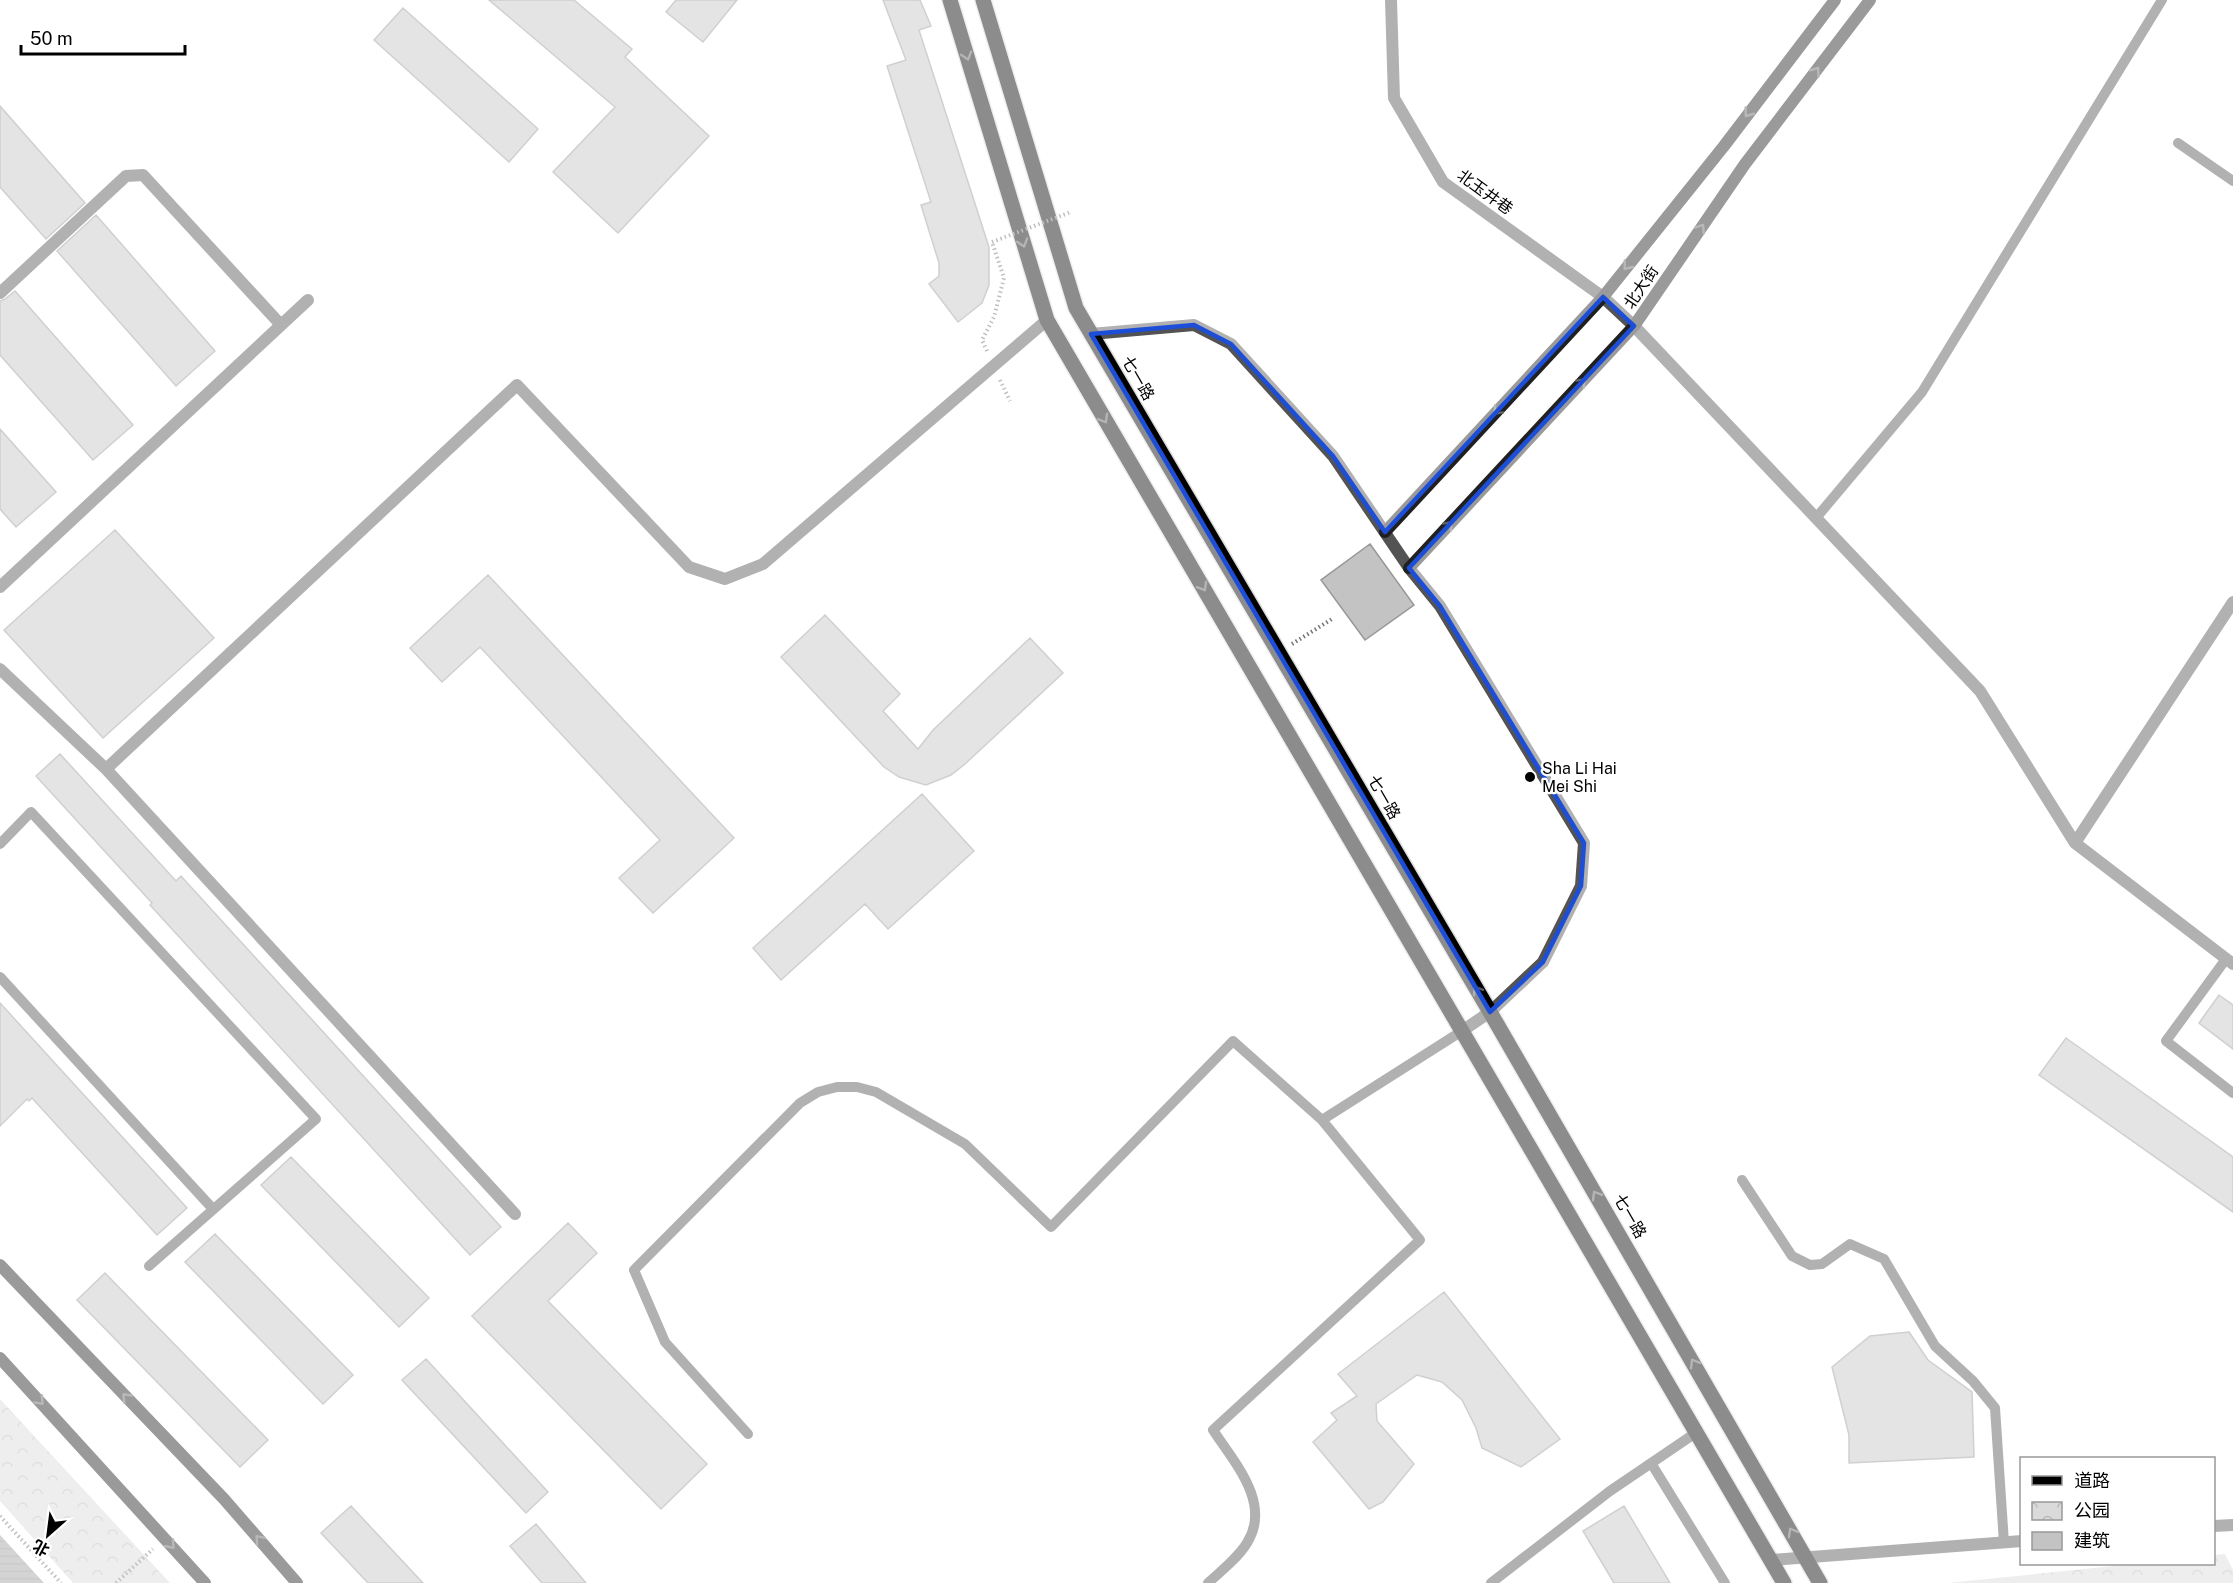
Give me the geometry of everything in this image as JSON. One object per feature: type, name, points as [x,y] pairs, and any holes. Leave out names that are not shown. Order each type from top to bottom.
[{"type":"main road","points":[[950,0],[1047,320],[1784,1583]]},
{"type":"main road","name":"七一路","points":[[983,0],[1076,308],[1490,1012],[1820,1583]]},
{"type":"main road","name":"北大街","points":[[1385,532],[1603,297],[1724,146],[1835,0]]},
{"type":"main road","name":"北大街","points":[[1409,568],[1634,326],[1745,164],[1870,0]]},
{"type":"main road","points":[[0,1266],[224,1499],[297,1583]]},
{"type":"main road","points":[[0,1358],[205,1583]]},
{"type":"street","name":"北玉井巷","points":[[1390,0],[1394,98],[1443,183],[1603,297],[1634,326],[1980,691],[2075,843]]},
{"type":"street","points":[[0,293],[126,176],[143,175],[281,325]]},
{"type":"street","points":[[0,587],[308,300]]},
{"type":"street","points":[[106,769],[517,385],[689,567],[725,579],[763,564],[1047,320]]},
{"type":"street","points":[[1091,334],[1194,325],[1231,344],[1333,456],[1409,568],[1440,606],[1584,843],[1581,886],[1543,962],[1490,1012],[1462,1031]]},
{"type":"street","points":[[2231,959],[2075,843],[2233,602]]},
{"type":"street","points":[[0,669],[106,769],[514,1214]]},
{"type":"street","points":[[2215,1526],[2233,1525]]},
{"type":"street","points":[[1772,1560],[2020,1541]]},
{"type":"lane","points":[[1816,518],[1922,392],[2162,0]]},
{"type":"lane","points":[[2178,143],[2233,181]]},
{"type":"lane","points":[[0,844],[31,812],[316,1119],[149,1266]]},
{"type":"lane","points":[[2231,959],[2166,1041],[2233,1093]]},
{"type":"lane","points":[[0,977],[213,1209]]},
{"type":"lane","points":[[1322,1120],[1462,1031]]},
{"type":"lane","points":[[748,1434],[665,1342],[634,1270],[800,1103],[818,1092],[837,1087],[857,1087],[876,1092],[965,1144],[1052,1227],[1233,1041],[1322,1120],[1420,1240],[1213,1430],[1248,1483],[1255,1503],[1254,1523],[1248,1542],[1235,1558],[1208,1583]]},
{"type":"lane","points":[[1742,1180],[1792,1256],[1810,1265],[1822,1264],[1850,1244],[1884,1259],[1935,1346],[1973,1381],[1995,1408],[2004,1543]]},
{"type":"lane","points":[[1491,1583],[1610,1491],[1697,1432]]},
{"type":"lane","points":[[1651,1463],[1725,1583]]},
{"type":"path","points":[[1010,401],[982,340],[994,316],[1004,278],[992,242],[1071,212]]},
{"type":"path","points":[[1278,652],[1332,619]]},
{"type":"path","points":[[0,1516],[61,1583]]},
{"type":"path","points":[[116,1583],[165,1538]]},
{"type":"highlighted area","points":[[1603,297],[1634,326],[1409,568],[1440,606],[1584,843],[1581,886],[1543,962],[1490,1012],[1091,334],[1194,325],[1231,344],[1333,456],[1385,532]]},
{"type":"green space","points":[[0,1399],[170,1583],[73,1583],[0,1501]]},
{"type":"green space","points":[[2225,1554],[2233,1570],[2233,1583],[1948,1583],[2123,1565],[2215,1565],[2215,1555]]},
{"type":"shaded area","points":[[0,1535],[44,1583],[0,1583]]},
{"type":"building","points":[[489,0],[574,0],[632,49],[625,57],[709,136],[618,233],[553,172],[615,107]]},
{"type":"building","points":[[676,0],[737,0],[703,42],[666,12]]},
{"type":"building","points":[[883,0],[920,0],[931,26],[919,30],[989,247],[989,285],[982,303],[958,322],[929,284],[939,276],[939,263],[921,205],[931,202],[887,66],[906,60]]},
{"type":"building","points":[[403,8],[538,129],[509,162],[374,40]]},
{"type":"building","points":[[0,106],[85,203],[46,239],[0,187]]},
{"type":"building","points":[[96,215],[215,351],[176,386],[57,251]]},
{"type":"building","points":[[15,291],[133,425],[93,460],[0,355],[0,301]]},
{"type":"building","points":[[0,429],[56,492],[16,527],[0,509]]},
{"type":"building","points":[[115,530],[214,638],[103,738],[4,630]]},
{"type":"building","points":[[1370,544],[1414,605],[1365,640],[1321,580]]},
{"type":"building","points":[[488,575],[734,838],[653,913],[619,878],[660,840],[480,647],[442,682],[410,648]]},
{"type":"building","points":[[825,615],[900,694],[883,711],[918,749],[933,730],[1030,638],[1063,673],[965,764],[951,775],[926,785],[899,777],[884,767],[781,657]]},
{"type":"building","points":[[60,754],[176,881],[181,876],[501,1227],[470,1255],[150,905],[152,903],[36,776]]},
{"type":"building","points":[[922,794],[974,851],[888,929],[865,904],[781,980],[753,948]]},
{"type":"building","points":[[2219,995],[2233,1005],[2233,1049],[2199,1023]]},
{"type":"building","points":[[0,1003],[187,1208],[157,1235],[32,1098],[29,1101],[27,1099],[0,1126]]},
{"type":"building","points":[[2066,1038],[2233,1157],[2233,1212],[2039,1075]]},
{"type":"building","points":[[291,1157],[429,1298],[399,1327],[261,1185]]},
{"type":"building","points":[[568,1223],[597,1253],[548,1301],[707,1464],[661,1509],[472,1316]]},
{"type":"building","points":[[215,1234],[353,1375],[323,1404],[185,1262]]},
{"type":"building","points":[[105,1273],[268,1440],[240,1467],[77,1300]]},
{"type":"building","points":[[1444,1292],[1560,1439],[1521,1467],[1482,1448],[1476,1428],[1462,1400],[1442,1382],[1417,1375],[1376,1404],[1377,1421],[1414,1464],[1383,1502],[1369,1509],[1313,1442],[1337,1420],[1331,1413],[1357,1396],[1338,1374]]},
{"type":"building","points":[[1909,1332],[1928,1360],[1972,1392],[1974,1457],[1849,1463],[1849,1435],[1832,1367],[1870,1336]]},
{"type":"building","points":[[426,1359],[548,1492],[526,1513],[402,1380]]},
{"type":"building","points":[[351,1506],[423,1583],[368,1583],[321,1533]]},
{"type":"building","points":[[1624,1506],[1670,1583],[1614,1583],[1583,1531]]},
{"type":"building","points":[[536,1524],[586,1583],[542,1583],[510,1546]]},
{"type":"place","name":"Sha Li Hai Mei Shi","points":[[1530,777]]}]
